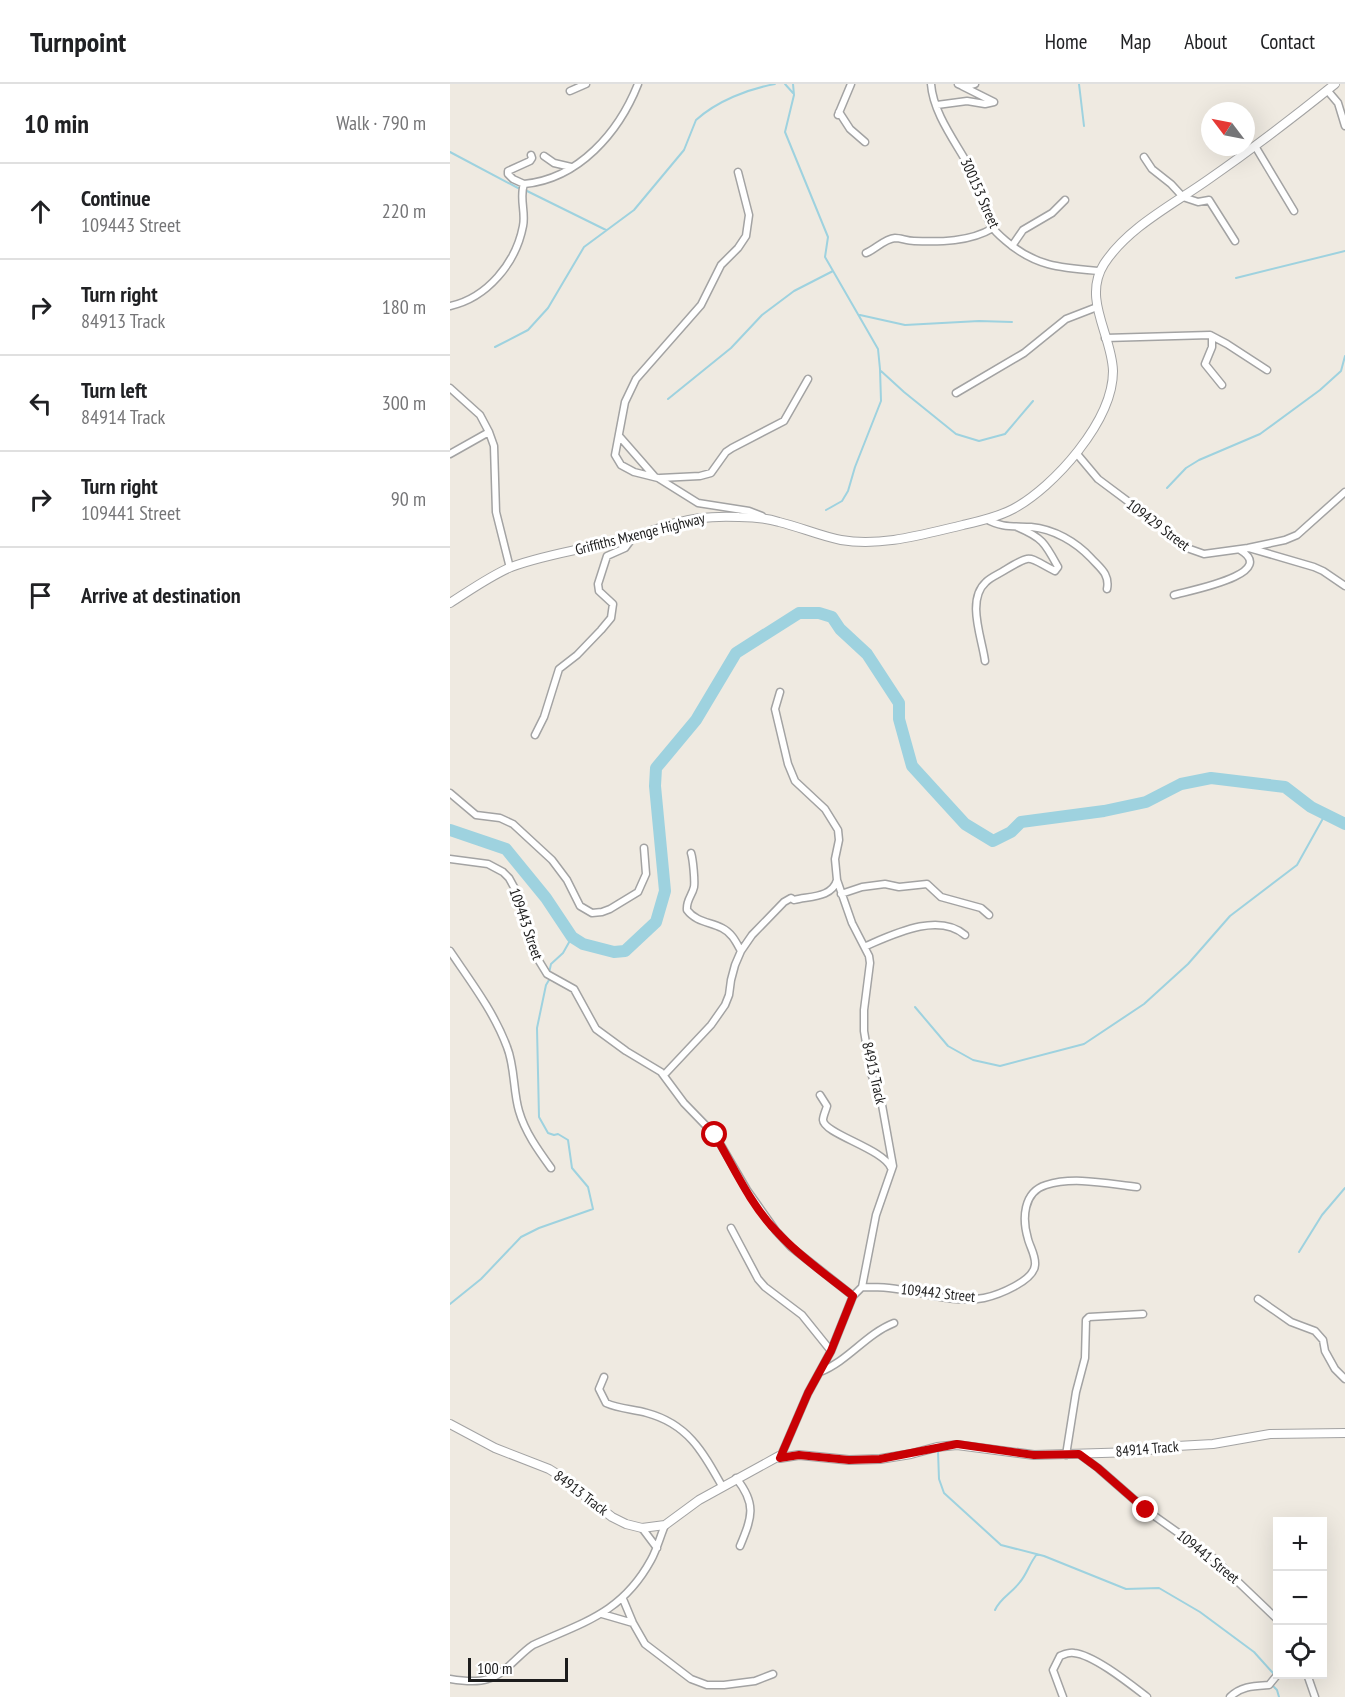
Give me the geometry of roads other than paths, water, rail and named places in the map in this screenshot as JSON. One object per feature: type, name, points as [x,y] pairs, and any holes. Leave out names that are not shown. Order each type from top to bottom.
[{"type":"street","points":[[570,91],[586,84]]},
{"type":"street","points":[[531,155],[530,161],[508,171],[513,179],[524,184],[555,176],[584,160],[603,143],[638,84]]},
{"type":"street","points":[[851,84],[838,114],[865,142]]},
{"type":"street","points":[[960,85],[975,84]]},
{"type":"street","name":"300153 Street","points":[[929,85],[947,127],[977,180],[993,228],[1026,256],[1049,265],[1100,271]]},
{"type":"street","points":[[937,105],[968,101],[985,104],[994,102],[960,85]]},
{"type":"street","points":[[1294,211],[1255,146],[1331,86],[1345,126]]},
{"type":"street","points":[[544,156],[555,163],[571,168]]},
{"type":"street","points":[[1100,271],[1107,259],[1128,237],[1241,156]]},
{"type":"street","points":[[1144,157],[1152,169],[1171,184],[1183,198],[1198,202],[1209,200],[1235,241]]},
{"type":"street","points":[[738,172],[749,215],[746,236],[721,265],[701,305],[636,379],[625,402],[615,455],[621,465],[634,472],[656,477],[711,473],[726,452],[784,421],[808,379]]},
{"type":"street","points":[[450,306],[475,296],[496,279],[510,259],[524,225],[522,192],[524,184]]},
{"type":"street","points":[[1012,246],[1023,230],[1052,213],[1065,200]]},
{"type":"street","points":[[866,253],[876,249],[887,240],[897,238],[914,241],[966,239],[977,237],[993,228]]},
{"type":"street","name":"Griffiths Mxenge Highway","points":[[450,603],[510,568],[561,553],[633,537],[676,522],[702,517],[771,520],[836,538],[872,542],[923,534],[1010,511],[1030,500],[1057,477],[1077,454],[1100,415],[1113,373],[1097,306],[1096,285],[1100,271]]},
{"type":"street","points":[[956,393],[1038,343],[1066,319],[1097,306]]},
{"type":"street","points":[[1105,338],[1199,334],[1212,337],[1267,370]]},
{"type":"street","points":[[1212,337],[1212,347],[1204,364],[1222,385]]},
{"type":"street","points":[[450,388],[480,415],[494,446],[496,512],[510,568]]},
{"type":"street","points":[[450,454],[489,432]]},
{"type":"street","points":[[620,437],[656,477],[698,503],[749,511],[771,520]]},
{"type":"street","name":"109429 Street","points":[[1077,454],[1098,479],[1187,548],[1204,554],[1239,550],[1297,535],[1345,492]]},
{"type":"street","points":[[986,519],[999,526],[1033,527],[1052,532],[1083,549],[1104,571],[1108,579],[1107,589]]},
{"type":"street","points":[[985,661],[976,610],[976,594],[980,588],[990,578],[1021,560],[1038,561],[1054,571],[1058,567],[1043,542],[1017,527]]},
{"type":"street","points":[[535,735],[544,717],[559,669],[577,655],[611,618],[613,604],[599,591],[599,580],[607,556],[625,548],[633,537]]},
{"type":"street","points":[[1248,548],[1314,567],[1345,586]]},
{"type":"street","points":[[1174,595],[1225,582],[1241,574],[1248,566],[1249,560],[1247,554],[1239,550]]},
{"type":"street","name":"84913 Track","points":[[780,692],[774,709],[792,774],[803,790],[825,809],[838,830],[839,840],[835,859],[837,880],[852,923],[866,946],[870,963],[864,1010],[864,1031],[871,1073],[882,1105],[893,1166],[876,1215],[862,1287]]},
{"type":"street","points":[[450,793],[476,815],[500,818],[513,824],[552,860],[567,880],[580,906],[592,913],[610,909],[638,892],[646,874],[644,848]]},
{"type":"street","points":[[691,853],[694,861],[694,887],[688,898],[687,910],[697,919],[727,932],[736,941],[741,951]]},
{"type":"street","name":"109443 Street","points":[[450,859],[481,862],[503,872],[518,891],[527,934],[543,969],[550,977],[574,989],[596,1029],[664,1075],[684,1103],[715,1135],[747,1190],[776,1231],[853,1296]]},
{"type":"street","points":[[664,1075],[711,1025],[725,1005],[741,951],[752,935],[784,902],[791,898],[794,900],[828,892],[835,886],[837,880]]},
{"type":"street","points":[[841,894],[862,887],[885,884],[899,887],[927,885],[941,897],[981,908],[989,915]]},
{"type":"street","points":[[866,946],[910,928],[923,926],[949,926],[965,935]]},
{"type":"street","points":[[450,951],[494,1018],[508,1049],[522,1122],[550,1168]]},
{"type":"street","points":[[820,1095],[827,1106],[823,1120],[825,1124],[884,1158],[891,1167],[890,1178]]},
{"type":"street","name":"109442 Street","points":[[862,1287],[976,1299],[1004,1292],[1025,1280],[1035,1268],[1035,1258],[1024,1224],[1029,1199],[1038,1188],[1079,1182],[1137,1187]]},
{"type":"street","points":[[731,1228],[758,1279],[802,1315],[831,1351]]},
{"type":"street","points":[[776,1458],[831,1351],[853,1296],[862,1287]]},
{"type":"street","points":[[1258,1299],[1291,1322],[1315,1331],[1323,1340],[1325,1351],[1335,1369],[1345,1379]]},
{"type":"street","points":[[1066,1455],[1076,1392],[1085,1358],[1086,1320],[1089,1317],[1143,1314]]},
{"type":"street","points":[[819,1372],[833,1367],[871,1337],[894,1323]]},
{"type":"street","points":[[604,1377],[599,1389],[606,1403],[675,1423],[690,1437],[722,1486]]},
{"type":"street","name":"84913 Track","points":[[450,1424],[495,1448],[549,1469],[573,1484],[612,1516],[626,1524],[642,1528],[656,1528],[665,1525],[722,1486],[776,1458]]},
{"type":"street","name":"84914 Track","points":[[776,1458],[799,1455],[849,1460],[880,1459],[957,1444],[1034,1455],[1135,1452],[1213,1444],[1270,1434],[1345,1433]]},
{"type":"street","name":"109441 Street","points":[[1079,1454],[1146,1510],[1211,1556],[1273,1615]]},
{"type":"street","points":[[736,1478],[750,1502],[752,1515],[740,1546]]},
{"type":"street","points":[[450,1679],[477,1681],[494,1677],[523,1651],[602,1614],[623,1599],[646,1568],[657,1548],[665,1525]]},
{"type":"street","points":[[642,1528],[657,1548]]},
{"type":"street","points":[[623,1599],[641,1639],[682,1674],[696,1682],[707,1685],[743,1683],[773,1674]]},
{"type":"street","points":[[602,1614],[633,1623]]},
{"type":"street","points":[[1063,1697],[1053,1670],[1060,1656],[1074,1653],[1120,1676],[1147,1697]]},
{"type":"street","points":[[1230,1697],[1235,1692],[1246,1688],[1269,1685],[1274,1679]]},
{"type":"street","points":[[1309,1679],[1314,1697]]},
{"type":"waterway","points":[[495,347],[528,330],[548,308],[584,247],[634,210],[684,150],[696,120],[713,107],[733,97],[775,84]]},
{"type":"waterway","points":[[785,84],[793,93]]},
{"type":"waterway","points":[[793,84],[794,95],[785,132],[828,237],[825,257],[878,349],[880,369],[881,401],[848,491],[842,501],[826,510]]},
{"type":"waterway","points":[[1079,84],[1084,126]]},
{"type":"waterway","points":[[450,152],[518,188]]},
{"type":"waterway","points":[[525,190],[606,230]]},
{"type":"waterway","points":[[1236,278],[1345,251]]},
{"type":"waterway","points":[[668,399],[731,348],[762,315],[794,291],[833,271]]},
{"type":"waterway","points":[[860,315],[905,325],[979,321],[1012,322]]},
{"type":"waterway","points":[[1167,488],[1186,468],[1199,460],[1260,434],[1320,390],[1341,371],[1345,356]]},
{"type":"waterway","points":[[881,371],[956,434],[979,441],[1005,434],[1033,401]]},
{"type":"waterway","points":[[450,830],[506,849],[546,898],[572,937],[583,944],[614,952],[625,951],[656,922],[665,891],[655,786],[656,768],[696,720],[736,653],[799,613],[819,613],[832,617],[840,629],[867,654],[899,703],[899,719],[912,766],[965,824],[993,841],[1011,832],[1021,822],[1104,811],[1146,802],[1181,784],[1211,778],[1285,787],[1311,807],[1345,824]]},
{"type":"waterway","points":[[915,1007],[948,1046],[973,1060],[1000,1066],[1084,1044],[1144,1004],[1188,964],[1230,916],[1297,865],[1326,813]]},
{"type":"waterway","points":[[549,973],[551,964],[563,953],[572,937]]},
{"type":"waterway","points":[[450,1304],[481,1279],[521,1237],[539,1228],[593,1209],[588,1187],[572,1168],[568,1140],[558,1134],[548,1133],[539,1117],[537,1028],[549,980]]},
{"type":"waterway","points":[[1299,1252],[1322,1215],[1345,1188]]},
{"type":"waterway","points":[[938,1451],[939,1479],[944,1493],[1001,1545],[1044,1556],[1126,1589],[1159,1588],[1200,1612],[1254,1652],[1273,1673]]},
{"type":"waterway","points":[[995,1610],[1017,1586],[1037,1554]]},
{"type":"waterway","points":[[1272,1685],[1279,1697]]}]
